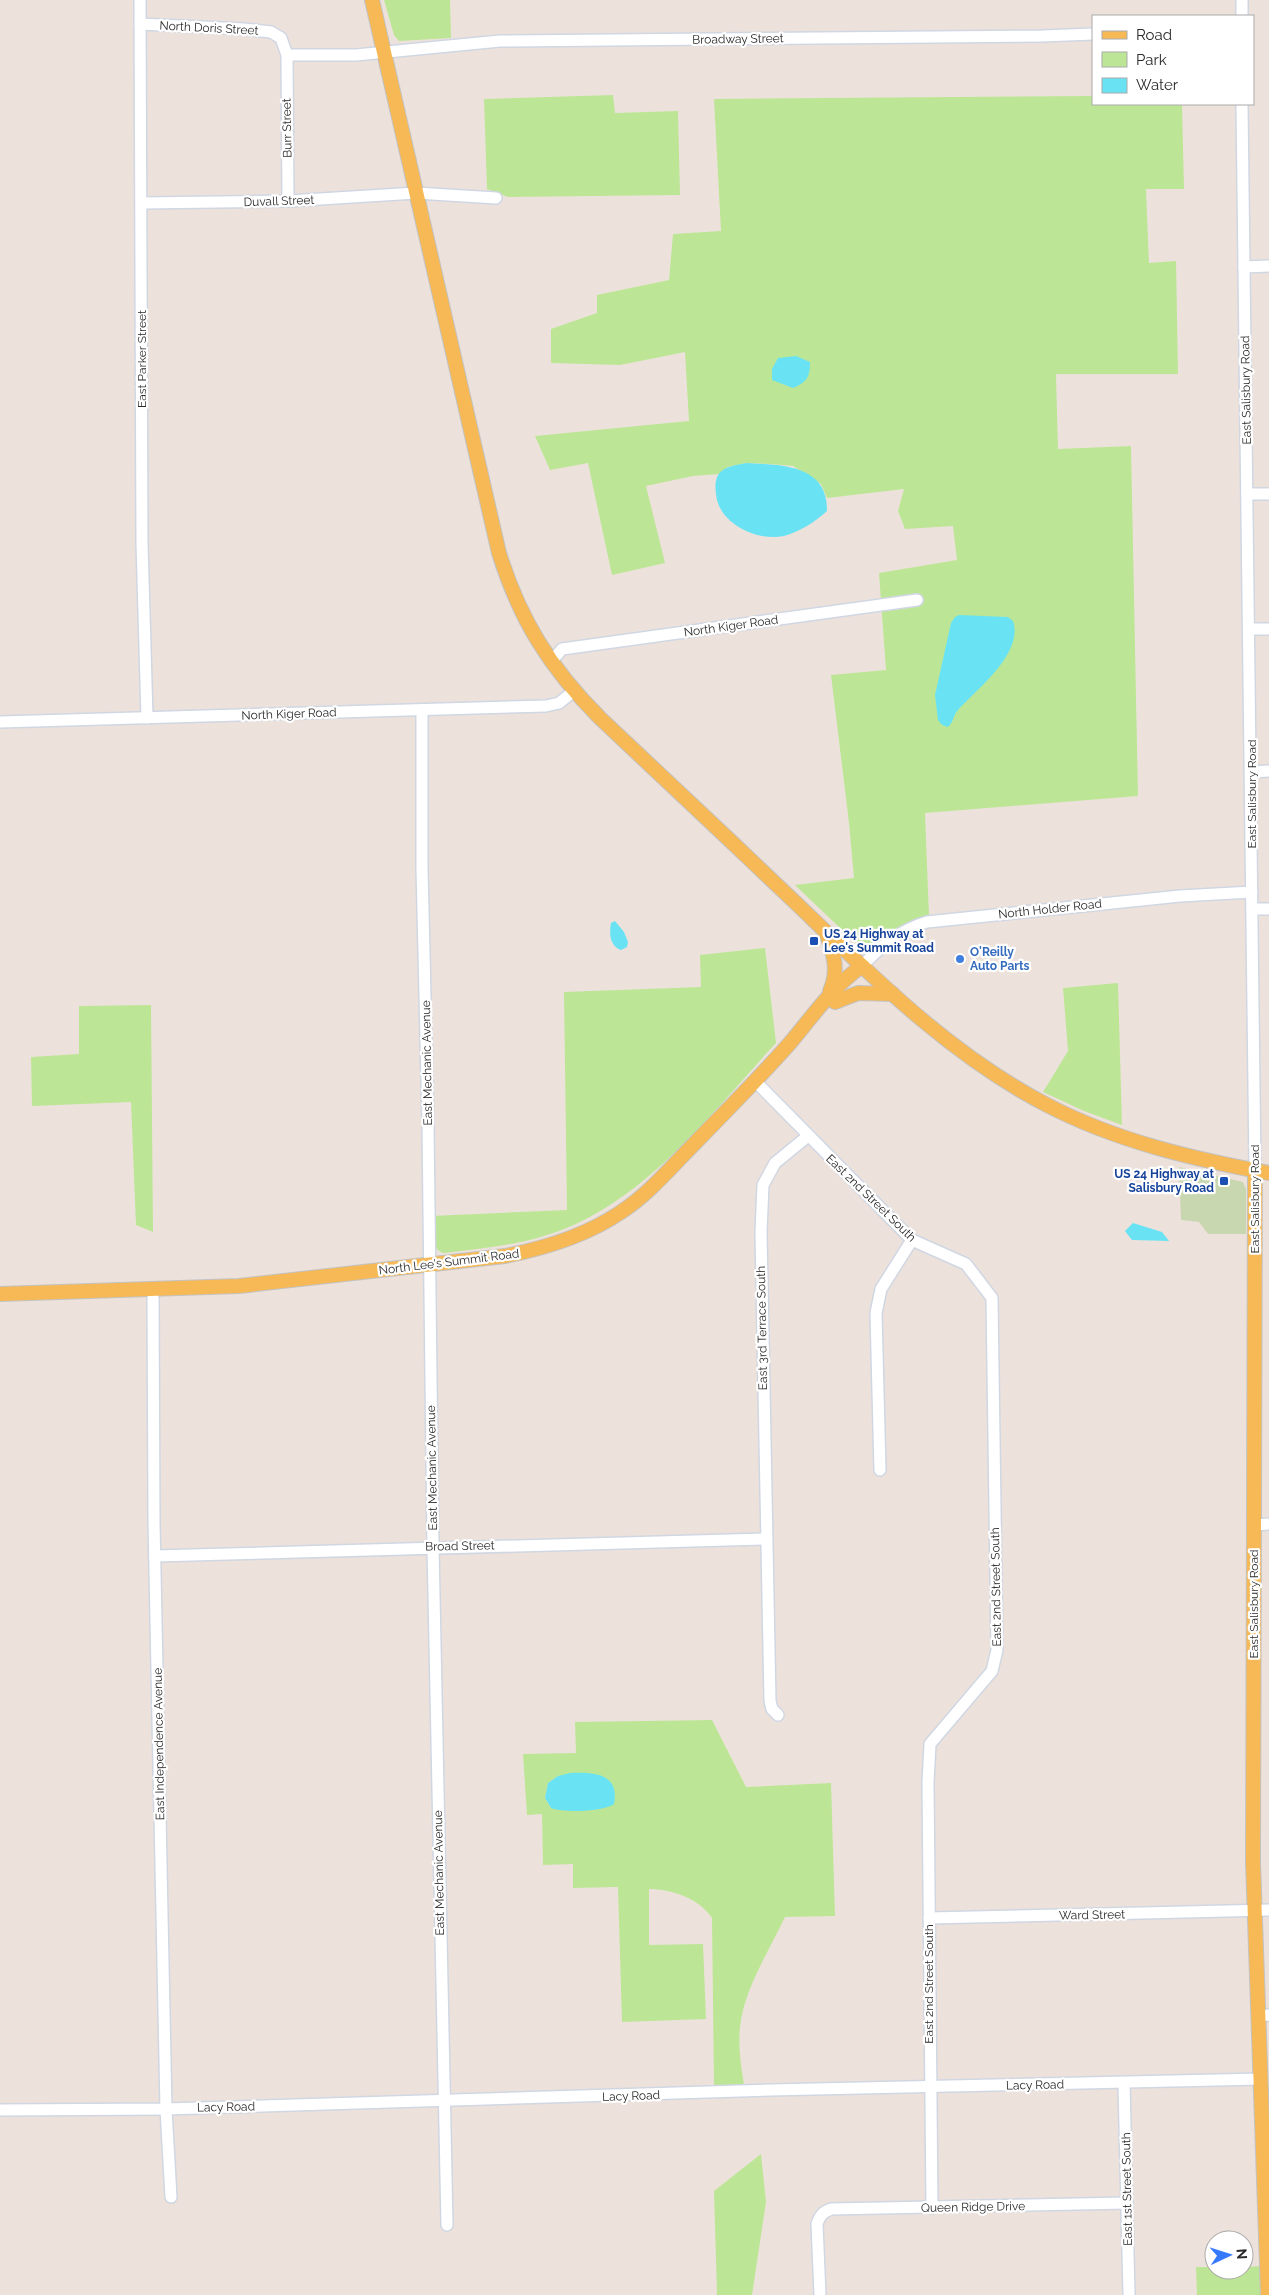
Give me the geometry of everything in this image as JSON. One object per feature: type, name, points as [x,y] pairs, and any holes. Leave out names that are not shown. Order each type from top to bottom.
[{"type":"main road","points":[[372,0],[499,553],[508,583],[522,614],[551,662],[574,691],[826,932],[921,1020],[959,1051],[1007,1082],[1060,1112],[1104,1131],[1140,1142],[1262,1172]]},
{"type":"main road","points":[[826,932],[836,964],[831,999],[858,993],[893,994]]},
{"type":"main road","name":"North Lee's Summit Road","points":[[0,1294],[239,1286],[505,1256],[542,1248],[583,1234],[620,1213],[645,1194],[756,1081],[810,1021],[825,1012],[831,999],[855,979],[862,966]]},
{"type":"main road","name":"East Salisbury Road","points":[[1262,1172],[1254,1525],[1253,1862],[1255,1911],[1264,2015],[1261,2079],[1268,2220],[1268,2295]]},
{"type":"street","name":"East Parker Street","points":[[140,0],[142,543],[147,718]]},
{"type":"street","points":[[1242,0],[1242,15]]},
{"type":"street","name":"North Doris Street","points":[[140,24],[271,32],[281,38],[287,55]]},
{"type":"street","name":"Broadway Street","points":[[384,51],[500,41],[1092,34]]},
{"type":"street","points":[[287,55],[356,54],[384,51]]},
{"type":"street","name":"Burr Street","points":[[287,55],[288,202]]},
{"type":"street","name":"East Salisbury Road","points":[[1242,105],[1252,910],[1262,1172]]},
{"type":"street","name":"Duvall Street","points":[[142,204],[288,202],[416,193],[496,198]]},
{"type":"street","points":[[1244,267],[1269,266]]},
{"type":"street","points":[[1247,494],[1269,494]]},
{"type":"street","name":"North Kiger Road","points":[[551,662],[562,649],[918,600]]},
{"type":"street","points":[[1250,629],[1269,629]]},
{"type":"street","name":"North Kiger Road","points":[[0,722],[546,706],[559,703],[574,691]]},
{"type":"street","name":"East Mechanic Avenue","points":[[422,710],[422,868],[428,1124],[428,1265],[443,2102],[447,2225]]},
{"type":"street","points":[[1251,772],[1269,772]]},
{"type":"street","name":"North Holder Road","points":[[862,966],[878,949],[896,935],[927,922],[1180,896],[1252,892]]},
{"type":"street","points":[[1252,910],[1269,909]]},
{"type":"street","name":"East 2nd Street South","points":[[756,1081],[912,1240],[966,1264],[992,1298],[997,1650],[992,1671],[930,1744],[929,2087],[932,2208]]},
{"type":"street","name":"East 3rd Terrace South","points":[[778,1715],[772,1709],[770,1701],[761,1232],[763,1185],[775,1163],[808,1136]]},
{"type":"street","points":[[880,1470],[876,1313],[881,1289],[912,1240]]},
{"type":"street","name":"East Independence Avenue","points":[[153,1290],[155,1556],[166,2109],[171,2197]]},
{"type":"street","points":[[1254,1525],[1269,1524]]},
{"type":"street","name":"Broad Street","points":[[155,1556],[766,1539]]},
{"type":"street","name":"Ward Street","points":[[929,1918],[1269,1910]]},
{"type":"street","name":"Lacy Road","points":[[0,2110],[166,2109],[1261,2079]]},
{"type":"street","name":"East 1st Street South","points":[[1124,2083],[1129,2295]]},
{"type":"street","name":"Queen Ridge Drive","points":[[820,2295],[817,2224],[821,2215],[832,2209],[1127,2203]]},
{"type":"green space","points":[[384,0],[450,0],[451,38],[399,41],[394,35]]},
{"type":"green space","points":[[613,95],[615,113],[678,111],[680,195],[508,197],[487,189],[484,99]]},
{"type":"green space","points":[[1092,96],[1092,105],[1182,105],[1184,189],[1146,189],[1149,263],[1176,261],[1178,374],[1056,374],[1058,449],[1131,446],[1138,796],[925,813],[929,916],[902,925],[868,950],[860,947],[795,885],[854,878],[831,675],[886,670],[879,573],[957,560],[953,526],[905,529],[898,511],[904,489],[827,498],[821,484],[793,466],[746,463],[728,467],[719,474],[693,476],[646,486],[665,563],[612,575],[588,463],[550,470],[535,436],[689,421],[685,352],[620,365],[551,363],[551,329],[597,313],[597,295],[669,280],[673,234],[721,231],[714,99]]},
{"type":"green space","points":[[765,948],[776,1043],[678,1150],[651,1175],[622,1197],[592,1216],[559,1231],[531,1240],[502,1245],[444,1253],[439,1251],[433,1238],[432,1216],[567,1210],[564,992],[701,987],[700,955]]},
{"type":"green space","points":[[1118,983],[1122,1125],[1084,1111],[1043,1092],[1068,1051],[1063,988]]},
{"type":"green space","points":[[151,1005],[153,1232],[136,1225],[131,1102],[32,1106],[31,1057],[79,1054],[79,1006]]},
{"type":"green space","points":[[1179,1167],[1243,1182],[1246,1189],[1246,1234],[1208,1234],[1199,1222],[1181,1220]]},
{"type":"green space","points":[[712,1720],[746,1787],[831,1783],[835,1916],[785,1917],[758,1970],[742,2013],[739,2042],[744,2085],[714,2087],[712,1918],[706,1911],[700,1905],[684,1896],[657,1889],[649,1889],[649,1945],[703,1944],[706,2019],[622,2022],[618,1887],[573,1888],[573,1864],[543,1865],[542,1814],[527,1815],[523,1754],[576,1753],[575,1722]],"holes":[[[558,1776],[551,1808],[545,1798],[548,1783]]]},
{"type":"green space","points":[[761,2154],[766,2202],[752,2295],[717,2295],[714,2191]]},
{"type":"green space","points":[[1254,2266],[1262,2266],[1261,2295],[1197,2295],[1196,2267],[1204,2267],[1204,2280],[1254,2280]]},
{"type":"water","points":[[796,356],[810,362],[807,378],[802,384],[793,388],[772,380],[772,369],[778,358]]},
{"type":"water","points":[[746,463],[787,467],[800,470],[811,476],[820,484],[825,496],[827,511],[807,526],[784,536],[762,536],[741,528],[731,522],[718,504],[716,480],[721,472],[731,466]]},
{"type":"water","points":[[959,615],[1008,617],[1013,621],[1015,633],[1012,645],[997,670],[958,710],[948,727],[942,725],[938,720],[935,695],[951,623]]},
{"type":"water","points":[[615,921],[624,932],[628,942],[627,947],[621,950],[612,943],[611,939],[611,923]]},
{"type":"water","points":[[1133,1223],[1162,1232],[1169,1241],[1132,1240],[1125,1231]]},
{"type":"water","points":[[570,1773],[596,1774],[609,1780],[615,1794],[614,1804],[601,1809],[583,1811],[564,1811],[551,1808],[545,1798],[548,1783],[558,1776]]},
{"type":"place","name":"US 24 Highway at Lee's Summit Road","points":[[814,941]]},
{"type":"place","name":"O'Reilly Auto Parts","points":[[960,959]]},
{"type":"place","name":"US 24 Highway at Salisbury Road","points":[[1224,1181]]}]
